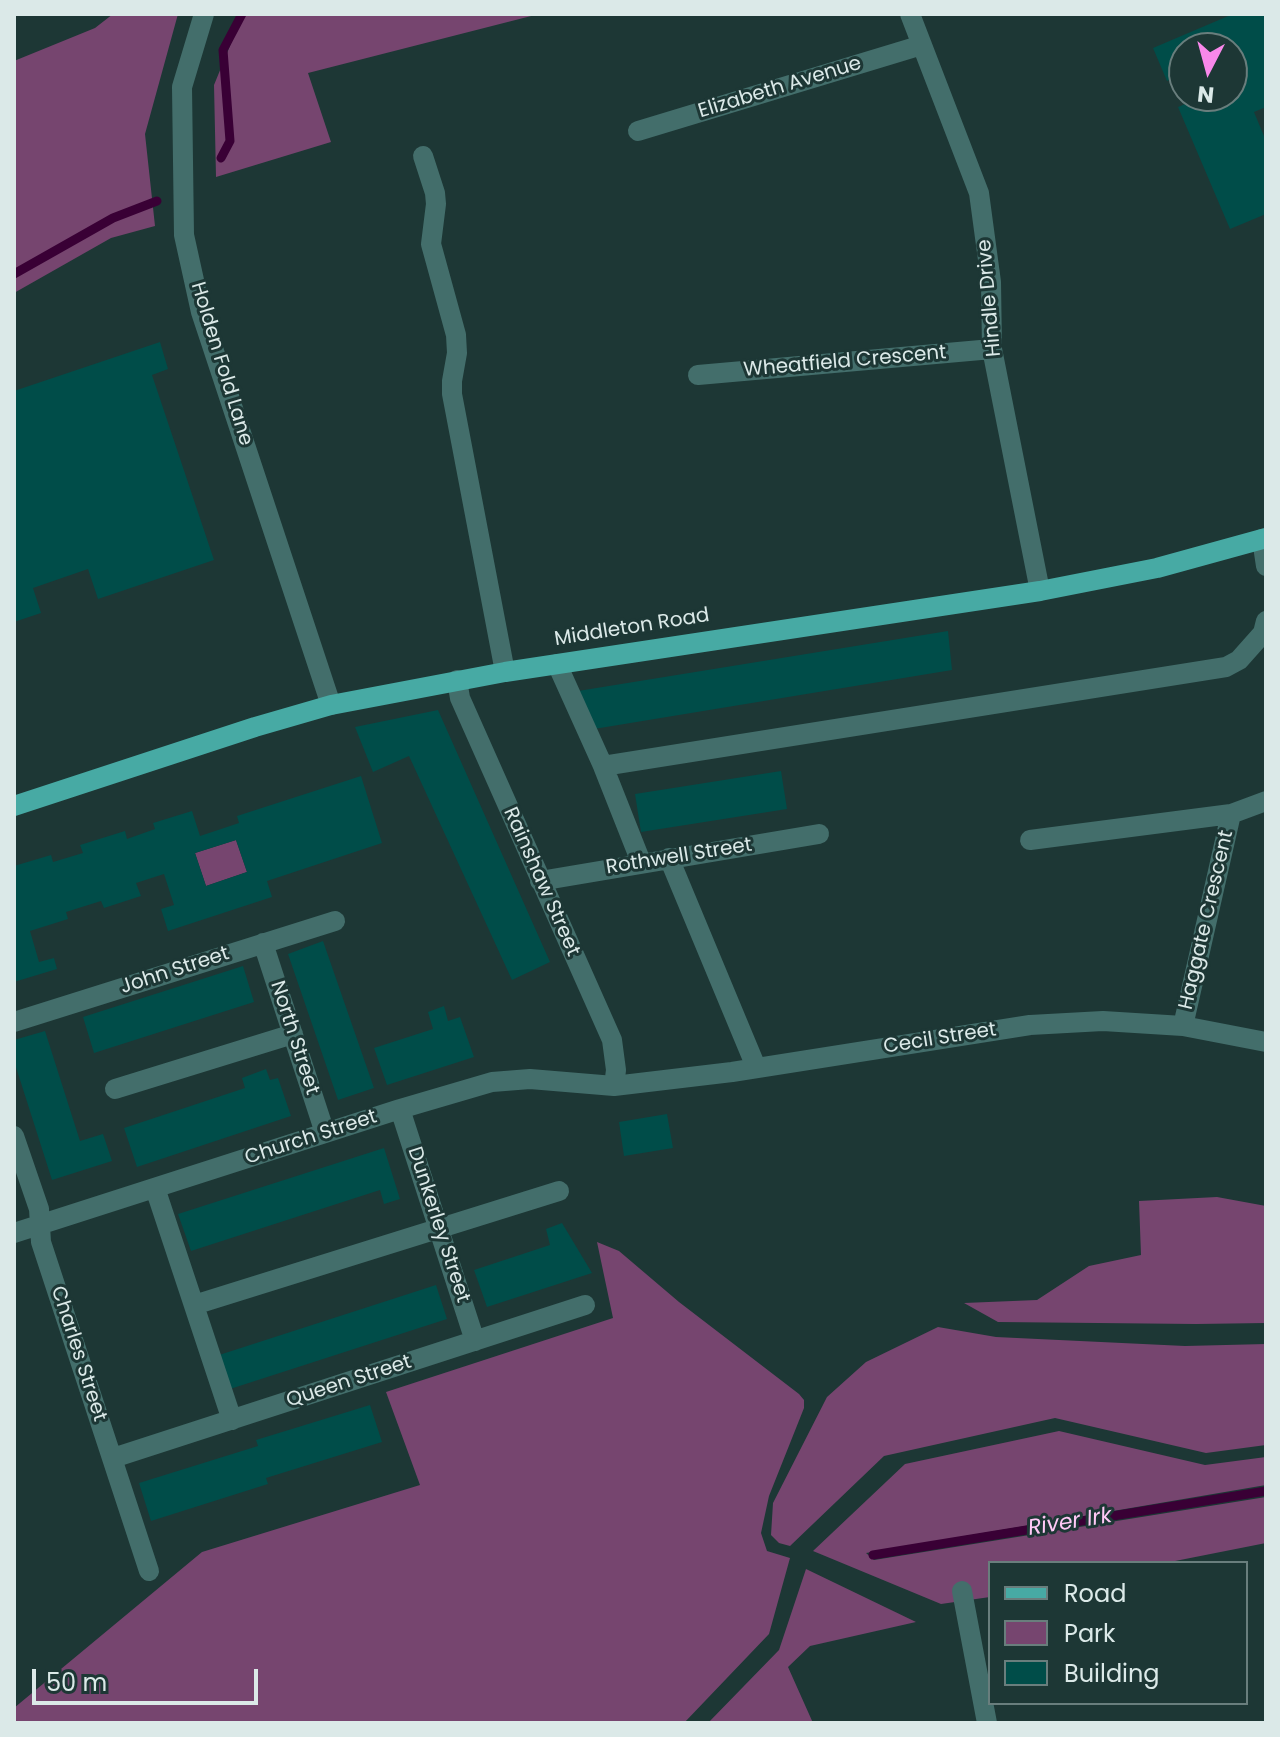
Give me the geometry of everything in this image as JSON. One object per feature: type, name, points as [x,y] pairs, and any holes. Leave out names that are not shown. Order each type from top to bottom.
[{"type":"main road","name":"Middleton Road","points":[[14,806],[331,705],[505,672],[1040,591],[1157,568],[1264,539]]},
{"type":"street","name":"Holden Fold Lane","points":[[204,14],[182,87],[184,235],[201,312],[331,705]]},
{"type":"street","name":"Hindle Drive","points":[[910,14],[979,193],[991,282],[992,349],[1040,591]]},
{"type":"street","name":"Elizabeth Avenue","points":[[638,131],[922,45]]},
{"type":"street","points":[[423,156],[436,204],[431,244],[456,335],[452,394],[505,672]]},
{"type":"street","name":"Wheatfield Crescent","points":[[698,375],[992,349]]},
{"type":"street","points":[[1264,539],[1266,566]]},
{"type":"street","points":[[603,766],[1226,667],[1239,660],[1263,633],[1266,621]]},
{"type":"street","points":[[557,664],[603,766],[641,862]]},
{"type":"street","name":"Rainshaw Street","points":[[457,680],[460,698],[612,1040],[616,1070],[614,1086]]},
{"type":"street","name":"Haggate Crescent","points":[[1030,840],[1231,814],[1266,801]]},
{"type":"street","name":"Haggate Crescent","points":[[1183,1026],[1231,814]]},
{"type":"street","name":"Rothwell Street","points":[[540,881],[819,834]]},
{"type":"street","points":[[669,858],[756,1067]]},
{"type":"street","name":"John Street","points":[[14,1022],[335,921]]},
{"type":"street","name":"North Street","points":[[263,943],[325,1133]]},
{"type":"street","name":"Cecil Street","points":[[614,1086],[1030,1025],[1103,1021],[1183,1026],[1266,1042]]},
{"type":"street","points":[[115,1089],[293,1034]]},
{"type":"street","name":"Church Street","points":[[14,1233],[492,1082],[530,1079],[614,1086]]},
{"type":"street","name":"Dunkerley Street","points":[[400,1109],[475,1341]]},
{"type":"street","name":"Charles Street","points":[[14,1136],[39,1209],[41,1242],[149,1571]]},
{"type":"street","points":[[155,1188],[232,1420]]},
{"type":"street","points":[[194,1305],[559,1191]]},
{"type":"street","name":"Queen Street","points":[[113,1458],[585,1305]]},
{"type":"street","points":[[962,1591],[987,1723]]},
{"type":"green space","points":[[113,14],[178,14],[145,134],[155,226],[111,238],[14,293],[14,61],[95,28]]},
{"type":"green space","points":[[243,14],[539,14],[308,73],[331,142],[216,177],[214,85]]},
{"type":"green space","points":[[236,840],[247,872],[206,886],[195,853]]},
{"type":"green space","points":[[1217,1197],[1266,1206],[1266,1323],[998,1322],[964,1303],[1037,1300],[1089,1266],[1141,1255],[1139,1201]]},
{"type":"green space","points":[[597,1242],[619,1251],[804,1400],[804,1408],[769,1496],[761,1533],[767,1551],[790,1558],[769,1634],[684,1723],[14,1723],[14,1708],[202,1552],[420,1485],[386,1392],[613,1318]]},
{"type":"green space","points":[[938,1327],[996,1337],[1185,1346],[1266,1344],[1266,1445],[1206,1453],[1055,1418],[884,1456],[790,1546],[779,1543],[771,1535],[773,1503],[827,1397],[866,1362]]},
{"type":"green space","points":[[1059,1431],[1205,1465],[1266,1457],[1266,1485],[866,1553],[874,1560],[1266,1497],[1266,1543],[1175,1561],[988,1561],[988,1597],[941,1604],[813,1551],[905,1464]]},
{"type":"green space","points":[[806,1569],[916,1622],[810,1646],[788,1667],[813,1723],[708,1723],[779,1650]]},
{"type":"building","points":[[1233,14],[1266,14],[1266,107],[1254,112],[1266,141],[1266,214],[1230,229],[1180,112],[1248,112],[1248,32],[1191,32]]},
{"type":"building","points":[[1168,42],[1168,81],[1167,81],[1153,48]]},
{"type":"building","points":[[160,342],[168,369],[152,375],[214,560],[98,599],[88,569],[33,588],[41,613],[14,622],[14,391]]},
{"type":"building","points":[[948,631],[952,670],[594,729],[578,691]]},
{"type":"building","points":[[438,710],[550,962],[512,980],[409,756],[373,772],[355,727]]},
{"type":"building","points":[[781,771],[787,809],[641,832],[635,794]]},
{"type":"building","points":[[361,776],[382,843],[267,881],[272,897],[168,931],[161,909],[174,905],[164,874],[136,883],[141,896],[104,908],[101,901],[66,912],[68,919],[30,931],[39,962],[54,958],[57,969],[14,982],[14,866],[51,855],[53,862],[83,853],[80,845],[125,831],[127,839],[155,829],[153,823],[192,811],[200,836],[239,823],[237,816]],"holes":[[[236,840],[247,872],[206,886],[195,853]]]},
{"type":"building","points":[[323,941],[374,1088],[338,1100],[288,954]]},
{"type":"building","points":[[243,966],[254,1002],[94,1053],[83,1017]]},
{"type":"building","points":[[444,1006],[448,1021],[460,1017],[474,1057],[387,1085],[374,1048],[433,1029],[428,1012]]},
{"type":"building","points":[[45,1031],[80,1141],[103,1134],[112,1161],[52,1180],[14,1061],[14,1040]]},
{"type":"building","points":[[266,1069],[270,1080],[278,1078],[291,1116],[137,1167],[124,1128],[245,1088],[242,1078]]},
{"type":"building","points":[[667,1114],[673,1148],[624,1156],[619,1122]]},
{"type":"building","points":[[384,1148],[400,1199],[384,1204],[380,1190],[191,1251],[178,1214]]},
{"type":"building","points":[[562,1223],[592,1273],[487,1307],[474,1270],[550,1245],[546,1229]]},
{"type":"building","points":[[436,1285],[447,1319],[227,1390],[216,1356]]},
{"type":"building","points":[[370,1405],[382,1442],[266,1478],[268,1484],[151,1521],[139,1483],[258,1446],[256,1440]]},
{"type":"waterway","points":[[221,158],[230,141],[223,50],[242,14]]},
{"type":"waterway","points":[[14,274],[113,218],[157,201]]},
{"type":"waterway","name":"River Irk","points":[[873,1555],[1266,1491]]}]
